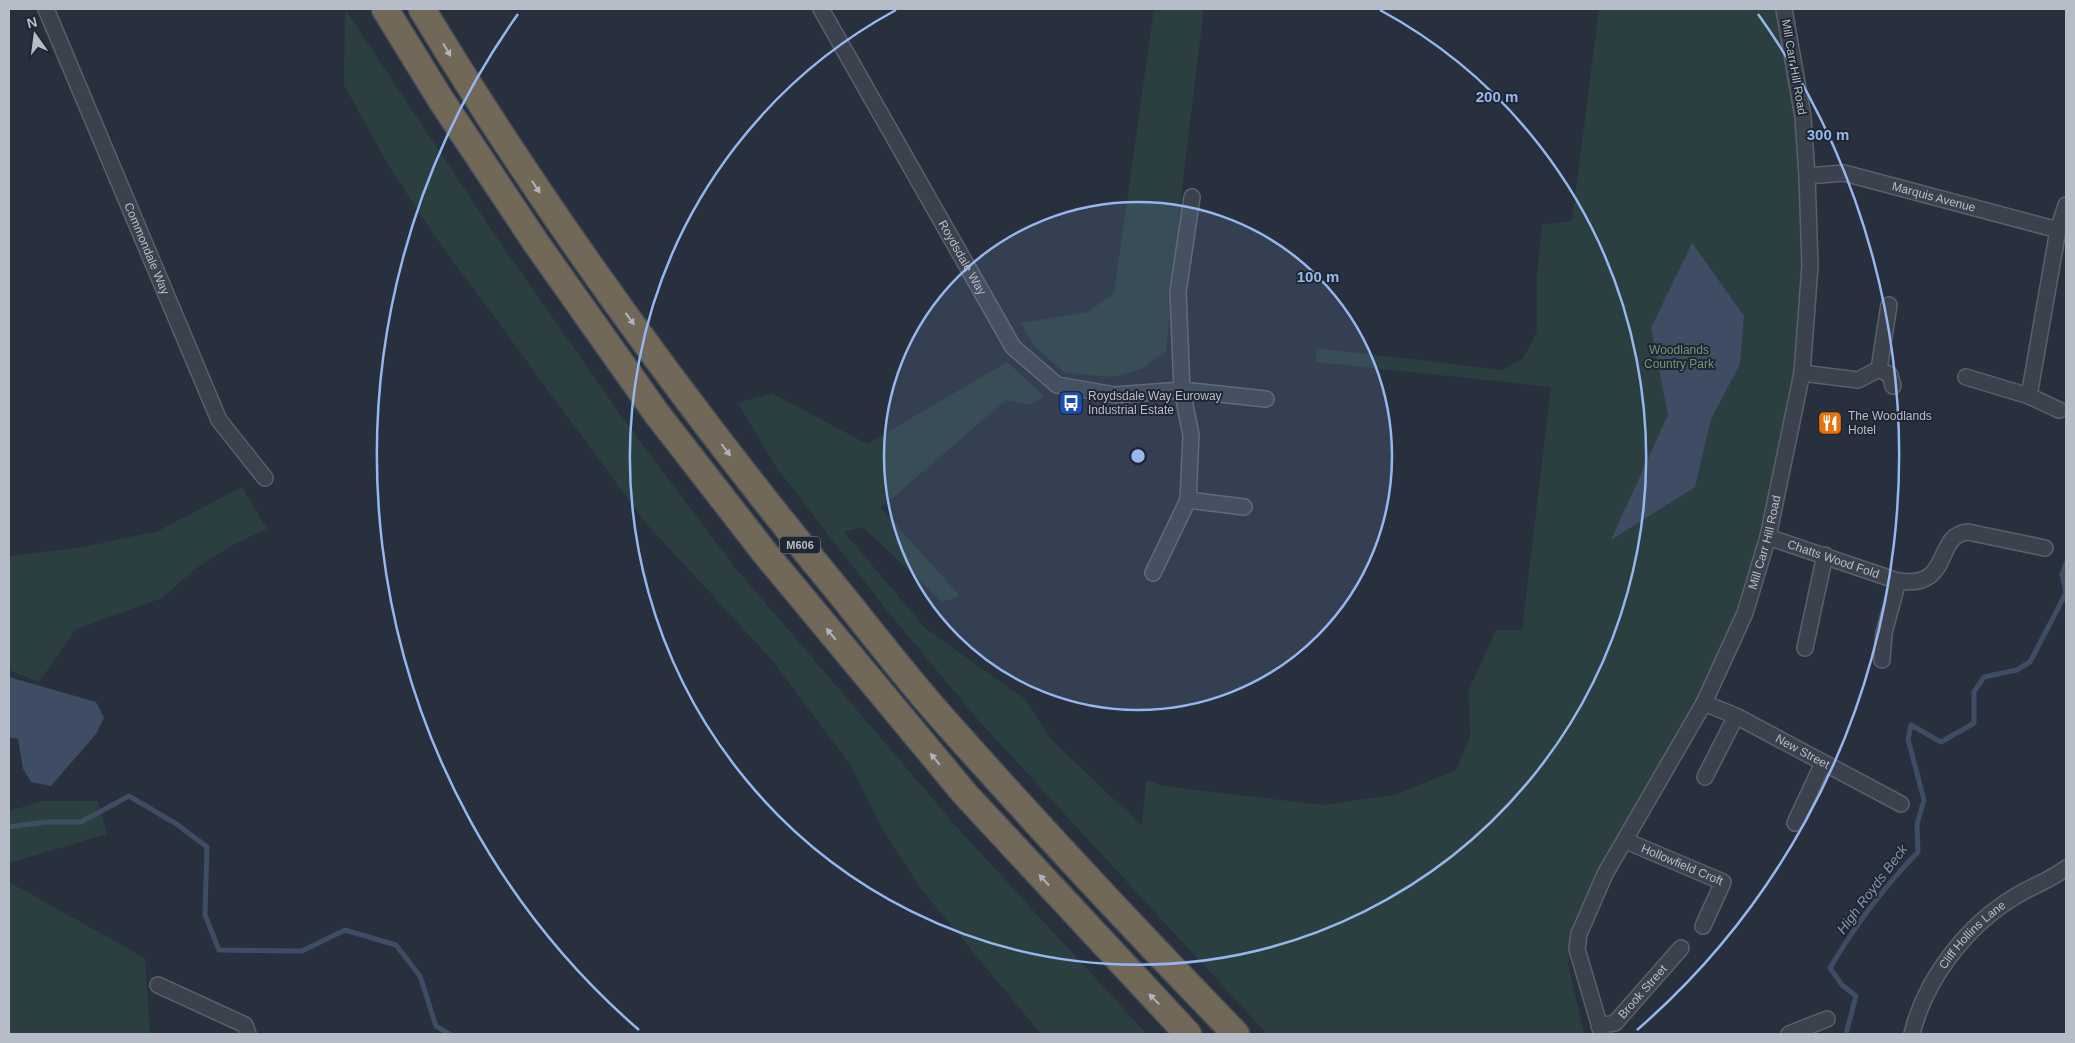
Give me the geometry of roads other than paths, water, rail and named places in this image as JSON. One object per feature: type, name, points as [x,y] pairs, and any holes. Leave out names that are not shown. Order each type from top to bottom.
[{"type":"highway","name":"M606","points":[[385,9],[441,100],[536,243],[657,414],[759,546],[965,794],[1188,1034]]},
{"type":"highway","name":"M606","points":[[422,9],[463,76],[557,219],[777,518],[943,719],[1159,954],[1236,1034]]},
{"type":"street","name":"Commondale Way","points":[[46,9],[219,420],[265,478]]},
{"type":"street","name":"Roydsdale Way","points":[[821,9],[1014,347],[1030,363],[1057,385],[1115,394],[1182,390],[1266,399]]},
{"type":"street","name":"Mill Carr Hill Road","points":[[1601,1030],[1577,949],[1579,934],[1605,874],[1626,841],[1704,703],[1744,613],[1768,537],[1802,373],[1810,266],[1807,176],[1803,117],[1784,9]]},
{"type":"street","name":"Marquis Avenue","points":[[1807,176],[1844,173],[2058,230]]},
{"type":"street","points":[[1153,573],[1188,500],[1191,435],[1182,390],[1178,292],[1192,197]]},
{"type":"street","points":[[2029,396],[2058,230],[2066,205]]},
{"type":"street","points":[[1879,369],[1889,305]]},
{"type":"street","points":[[1802,373],[1858,380],[1879,369]]},
{"type":"street","points":[[1879,369],[1890,376],[1893,386]]},
{"type":"street","points":[[1966,377],[2029,396],[2059,410]]},
{"type":"street","points":[[1188,500],[1244,507]]},
{"type":"street","name":"Chatts Wood Fold","points":[[1768,537],[1898,581],[1918,582],[1930,576],[1938,566],[1950,540],[1961,532],[2045,548]]},
{"type":"street","points":[[1804,648],[1825,555]]},
{"type":"street","points":[[1882,660],[1884,633],[1898,581]]},
{"type":"street","name":"New Street","points":[[1704,703],[1736,716],[1901,804]]},
{"type":"street","points":[[1705,777],[1736,716]]},
{"type":"street","points":[[1795,823],[1823,763]]},
{"type":"street","name":"Hollowfield Croft","points":[[1626,841],[1723,882],[1703,926]]},
{"type":"street","name":"Cliff Hollins Lane","points":[[1912,1034],[1936,975],[1974,929],[2014,897],[2066,868]]},
{"type":"street","name":"Brook Street","points":[[1601,1030],[1615,1023],[1681,948]]},
{"type":"street","points":[[158,985],[245,1025],[248,1034]]},
{"type":"street","points":[[1789,1034],[1827,1019]]},
{"type":"water","points":[[1692,243],[1744,316],[1740,364],[1711,419],[1695,487],[1611,540],[1668,415],[1651,328]]},
{"type":"water","points":[[9,677],[96,702],[104,718],[96,734],[51,786],[31,782],[23,769],[18,739],[9,737]]},
{"type":"waterway","name":"High Royds Beck","points":[[1846,1034],[1856,996],[1842,985],[1830,968],[1849,937],[1871,907],[1918,852],[1917,824],[1924,800],[1908,739],[1911,725],[1941,742],[1974,723],[1974,692],[1984,677],[2017,670],[2030,662],[2066,593],[2062,575],[2066,563]]},
{"type":"waterway","points":[[9,827],[46,822],[81,822],[129,796],[178,825],[207,847],[205,915],[219,950],[302,951],[345,930],[396,945],[420,976],[436,1026],[449,1034]]},
{"type":"place","name":"Roydsdale Way Euroway Industrial Estate","points":[[1071,403]]},
{"type":"place","name":"The Woodlands Hotel","points":[[1830,423]]},
{"type":"park label","name":"Woodlands Country Park","points":[[1679,357]]}]
